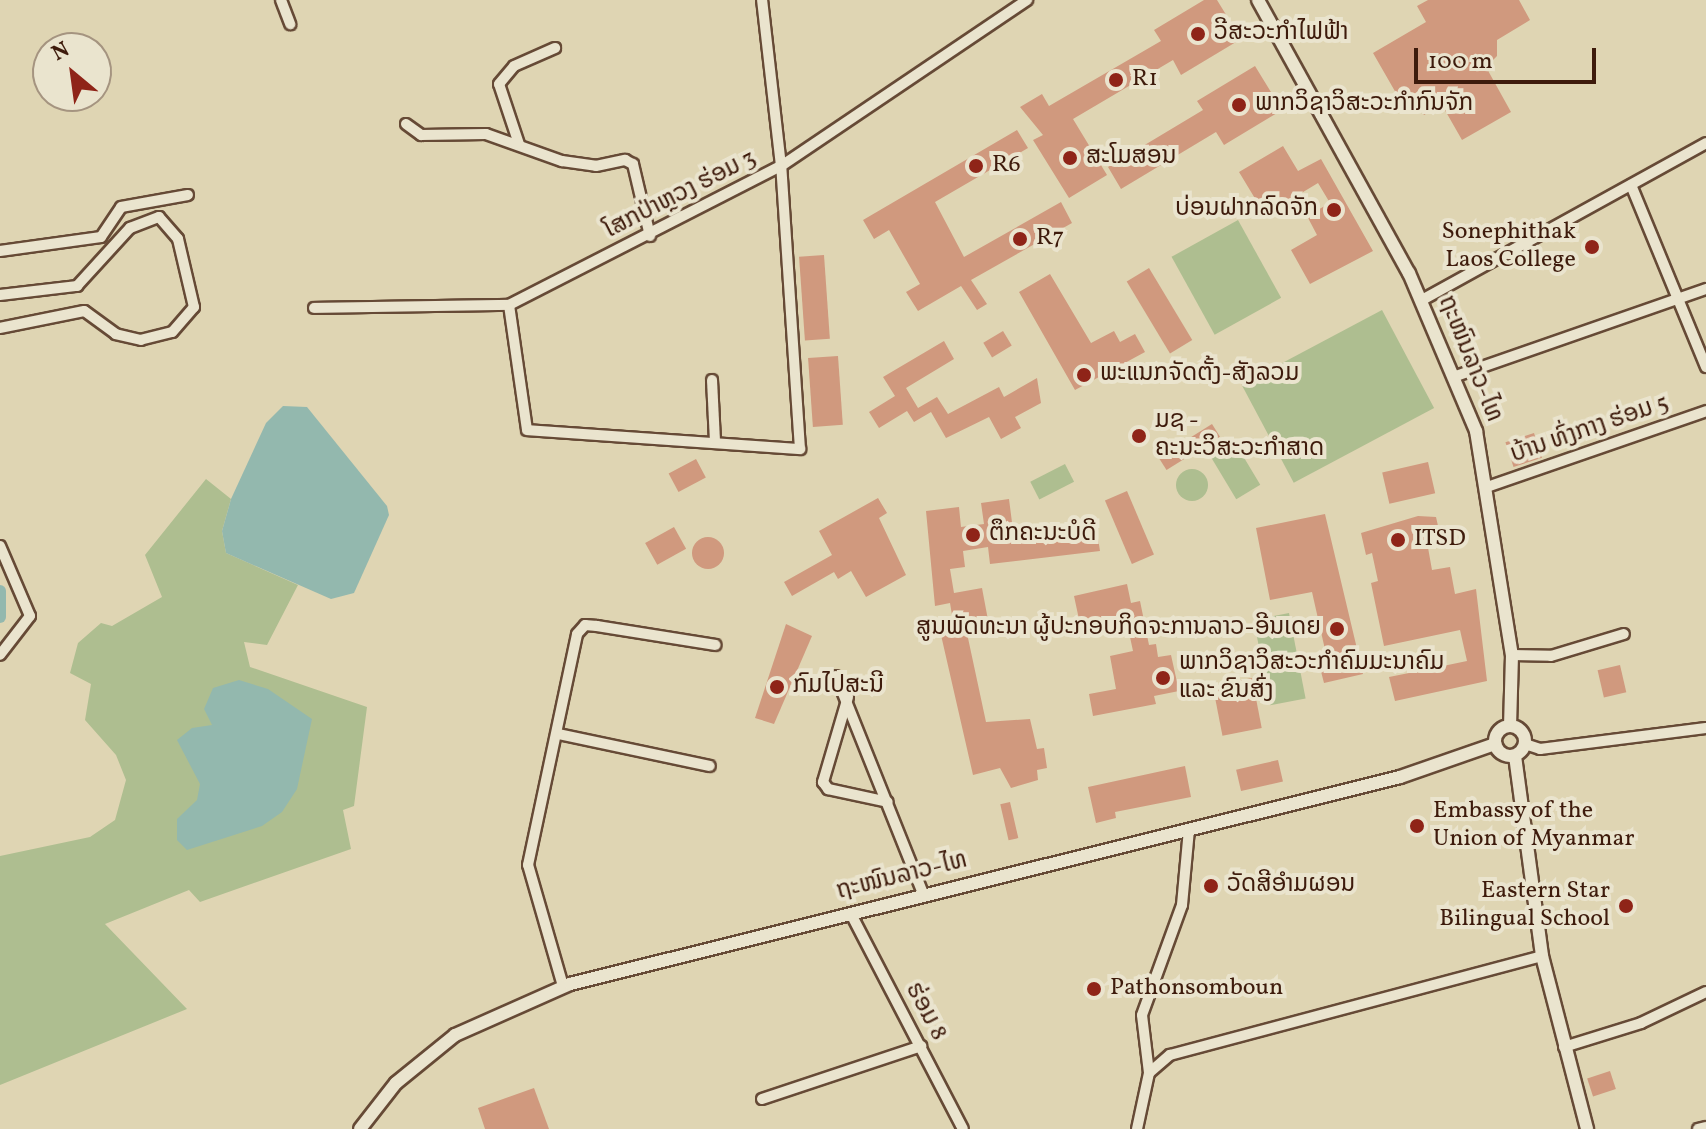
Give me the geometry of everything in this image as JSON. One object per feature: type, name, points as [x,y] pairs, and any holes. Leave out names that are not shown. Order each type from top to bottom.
[{"type":"street","points":[[281,0],[290,24]]},
{"type":"street","points":[[509,305],[527,430],[800,449],[781,166],[762,0]]},
{"type":"street","name":"ໂສກປ່າຫຼວງ ຮ່ອມ 3","points":[[314,308],[509,305],[650,236],[781,166],[1027,0]]},
{"type":"street","name":"ຖະໜົນລາວ-ໄທ","points":[[1258,0],[1422,300],[1456,376],[1476,431],[1512,655],[1510,725]]},
{"type":"street","points":[[519,144],[499,84],[514,66],[555,48]]},
{"type":"street","points":[[406,124],[421,135],[486,134],[562,161],[633,164],[650,236]]},
{"type":"street","points":[[1422,300],[1706,143]]},
{"type":"street","points":[[1631,185],[1706,367]]},
{"type":"street","points":[[0,251],[101,237],[121,207],[188,195]]},
{"type":"street","points":[[0,295],[77,286],[130,228],[159,217],[178,239],[194,307],[172,332],[141,340],[116,334],[87,311],[0,328]]},
{"type":"street","points":[[1456,376],[1706,289]]},
{"type":"street","points":[[712,380],[715,441]]},
{"type":"street","name":"ບ້ານ ທົ່ງກາງ ຮ່ອມ 5","points":[[1487,487],[1706,411]]},
{"type":"street","points":[[0,546],[30,616],[0,655]]},
{"type":"street","points":[[563,986],[528,865],[577,634],[585,625],[715,645]]},
{"type":"street","points":[[1512,655],[1551,656],[1624,634]]},
{"type":"street","points":[[836,676],[848,697],[923,894]]},
{"type":"street","points":[[848,697],[823,782],[828,789],[888,802]]},
{"type":"street","points":[[1515,756],[1500,753],[1495,744],[1498,731],[1510,725],[1522,731],[1525,744]]},
{"type":"street","points":[[1525,744],[1540,749],[1702,725]]},
{"type":"street","points":[[558,734],[710,766]]},
{"type":"street","name":"ຖະໜົນລາວ-ໄທ","points":[[360,1129],[396,1083],[455,1035],[563,986],[1400,777],[1495,744]]},
{"type":"street","points":[[1525,744],[1515,756],[1542,956],[1587,1129]]},
{"type":"street","points":[[1137,1129],[1149,1073],[1142,1015],[1182,905],[1189,829]]},
{"type":"street","name":"ຮ່ອມ 8","points":[[851,914],[963,1129]]},
{"type":"street","points":[[1149,1073],[1170,1055],[1542,956]]},
{"type":"street","points":[[1564,1047],[1641,1023],[1706,992]]},
{"type":"street","points":[[762,1099],[921,1046]]},
{"type":"street","points":[[1698,1129],[1706,1127]]},
{"type":"green space","points":[[1238,220],[1281,298],[1215,335],[1172,257]]},
{"type":"green space","points":[[1382,310],[1434,408],[1294,483],[1242,385]]},
{"type":"green space","points":[[1234,441],[1260,485],[1236,499],[1210,455]]},
{"type":"green space","points":[[1065,464],[1074,482],[1039,500],[1030,482]]},
{"type":"green space","points":[[1192,469],[1204,473],[1208,485],[1204,497],[1192,501],[1180,497],[1176,485],[1180,473]]},
{"type":"green space","points":[[206,479],[231,499],[222,531],[226,553],[298,585],[267,645],[244,642],[250,667],[367,707],[354,806],[343,810],[351,849],[200,902],[189,890],[105,924],[187,1009],[0,1085],[0,856],[90,837],[115,820],[126,780],[116,755],[85,720],[91,684],[70,673],[78,643],[101,623],[112,626],[162,597],[145,555]]},
{"type":"green space","points":[[1289,613],[1306,698],[1270,705],[1254,620]]},
{"type":"water","points":[[283,406],[307,407],[387,506],[389,515],[354,593],[331,599],[226,553],[222,531],[231,499],[266,423]]},
{"type":"water","points":[[239,680],[268,689],[312,719],[297,789],[282,812],[262,826],[187,850],[177,840],[177,819],[197,800],[200,784],[177,740],[192,728],[212,725],[204,709],[213,688]]},
{"type":"building","points":[[1204,0],[1217,0],[1241,39],[1181,75],[1173,60],[1073,119],[1107,175],[1069,198],[1033,140],[1043,135],[1020,107],[1042,94],[1049,106],[1161,41],[1154,30]]},
{"type":"building","points":[[1428,0],[1519,0],[1530,20],[1497,40],[1497,56],[1486,67],[1511,112],[1462,140],[1442,105],[1424,115],[1412,94],[1400,100],[1373,53],[1426,22],[1417,6]]},
{"type":"building","points":[[1255,66],[1282,110],[1224,145],[1216,132],[1121,189],[1108,167],[1203,110],[1197,101]]},
{"type":"building","points":[[1017,130],[1028,148],[935,202],[964,257],[1061,202],[1072,223],[971,280],[987,304],[977,310],[961,286],[918,311],[906,292],[920,284],[889,230],[874,239],[863,220]]},
{"type":"building","points":[[1283,146],[1298,171],[1321,159],[1373,251],[1310,284],[1291,250],[1317,235],[1307,216],[1330,203],[1318,183],[1265,215],[1239,172]]},
{"type":"building","points":[[824,255],[830,339],[805,341],[799,257]]},
{"type":"building","points":[[1149,268],[1192,340],[1170,353],[1127,281]]},
{"type":"building","points":[[1050,274],[1091,343],[1114,331],[1120,342],[1135,334],[1145,352],[1075,390],[1019,292]]},
{"type":"building","points":[[1003,331],[1012,346],[992,357],[983,343]]},
{"type":"building","points":[[944,341],[954,359],[906,388],[918,408],[937,397],[948,414],[999,387],[1004,397],[1037,378],[1041,403],[1015,417],[1021,428],[1001,439],[989,417],[946,438],[931,412],[914,422],[907,411],[879,428],[869,412],[895,396],[883,377]]},
{"type":"building","points":[[838,356],[843,425],[813,427],[808,358]]},
{"type":"building","points":[[1212,424],[1220,437],[1167,470],[1159,457]]},
{"type":"building","points":[[1534,433],[1542,458],[1514,467],[1505,442]]},
{"type":"building","points":[[696,459],[706,478],[678,492],[669,474]]},
{"type":"building","points":[[1428,462],[1435,493],[1389,504],[1382,473]]},
{"type":"building","points":[[1127,491],[1154,555],[1132,564],[1105,500]]},
{"type":"building","points":[[878,498],[887,513],[879,518],[906,575],[866,597],[851,571],[838,579],[834,572],[792,596],[784,582],[832,555],[819,531]]},
{"type":"building","points":[[1009,499],[1014,538],[1096,525],[1100,551],[990,564],[988,547],[963,551],[965,567],[950,569],[954,593],[982,588],[988,620],[965,624],[986,722],[1030,719],[1037,749],[1044,748],[1047,768],[1037,770],[1038,780],[1011,788],[1000,768],[973,775],[941,635],[955,633],[950,603],[935,606],[926,511],[959,507],[961,527],[984,524],[981,503]]},
{"type":"building","points":[[1325,514],[1363,674],[1324,683],[1317,656],[1326,654],[1312,592],[1270,600],[1256,528]]},
{"type":"building","points":[[1418,516],[1436,517],[1441,539],[1427,542],[1432,570],[1450,567],[1455,594],[1476,589],[1487,681],[1395,701],[1389,677],[1409,673],[1408,666],[1417,664],[1419,671],[1467,661],[1460,630],[1384,646],[1371,583],[1378,581],[1372,553],[1366,555],[1361,533]]},
{"type":"building","points":[[674,527],[686,549],[657,565],[645,543]]},
{"type":"building","points":[[708,537],[719,542],[724,553],[719,564],[708,569],[697,564],[692,553],[697,542]]},
{"type":"building","points":[[1127,584],[1131,603],[1140,601],[1149,645],[1156,644],[1158,657],[1171,655],[1179,691],[1154,696],[1156,704],[1093,716],[1089,694],[1116,689],[1110,656],[1133,651],[1125,614],[1080,624],[1074,596]]},
{"type":"building","name":"ກົມໄປສະນີ","points":[[786,624],[812,636],[774,724],[755,718]]},
{"type":"building","points":[[1620,665],[1626,692],[1604,697],[1598,670]]},
{"type":"building","points":[[1252,678],[1262,728],[1222,736],[1213,686]]},
{"type":"building","points":[[1278,760],[1283,781],[1241,791],[1236,770]]},
{"type":"building","points":[[1185,766],[1191,797],[1115,812],[1116,818],[1096,823],[1088,787]]},
{"type":"building","points":[[1010,802],[1018,838],[1009,840],[1000,804]]},
{"type":"building","points":[[1610,1071],[1616,1089],[1593,1096],[1587,1078]]},
{"type":"building","points":[[534,1088],[549,1129],[485,1129],[478,1108]]},
{"type":"waterway","points":[[0,591],[0,617]]},
{"type":"place","name":"ວີສະວະກຳໄຟຟ້າ","points":[[1198,34]]},
{"type":"place","name":"R1","points":[[1116,80]]},
{"type":"place","name":"ພາກວິຊາວິສະວະກຳກົນຈັກ","points":[[1239,105]]},
{"type":"place","name":"ສະໂມສອນ","points":[[1070,158]]},
{"type":"place","name":"R6","points":[[976,166]]},
{"type":"place","name":"ບ່ອນຝາກລົດຈັກ","points":[[1334,210]]},
{"type":"place","name":"R7","points":[[1020,239]]},
{"type":"place","name":"Sonephithak Laos College","points":[[1592,247]]},
{"type":"place","name":"ພະແນກຈັດຕັ້ງ-ສັງລວມ","points":[[1084,375]]},
{"type":"place","name":"ມຊ - ຄະນະວິສະວະກຳສາດ","points":[[1139,436]]},
{"type":"place","name":"ຕຶກຄະນະບໍດີ","points":[[973,535]]},
{"type":"place","name":"ITSD","points":[[1398,540]]},
{"type":"place","name":"ສູນພັດທະນາ ຜູ້ປະກອບກິດຈະການລາວ-ອີນເດຍ","points":[[1337,629]]},
{"type":"place","name":"ພາກວິຊາວິສະວະກຳຄົມມະນາຄົມ ແລະ ຂົນສົ່ງ","points":[[1163,678]]},
{"type":"place","name":"ກົມໄປສະນີ","points":[[777,687]]},
{"type":"place","name":"Embassy of the Union of Myanmar","points":[[1417,826]]},
{"type":"place","name":"ວັດສີອຳມຜອນ","points":[[1211,886]]},
{"type":"place","name":"Eastern Star Bilingual School","points":[[1626,906]]},
{"type":"place","name":"Pathonsomboun","points":[[1094,989]]}]
